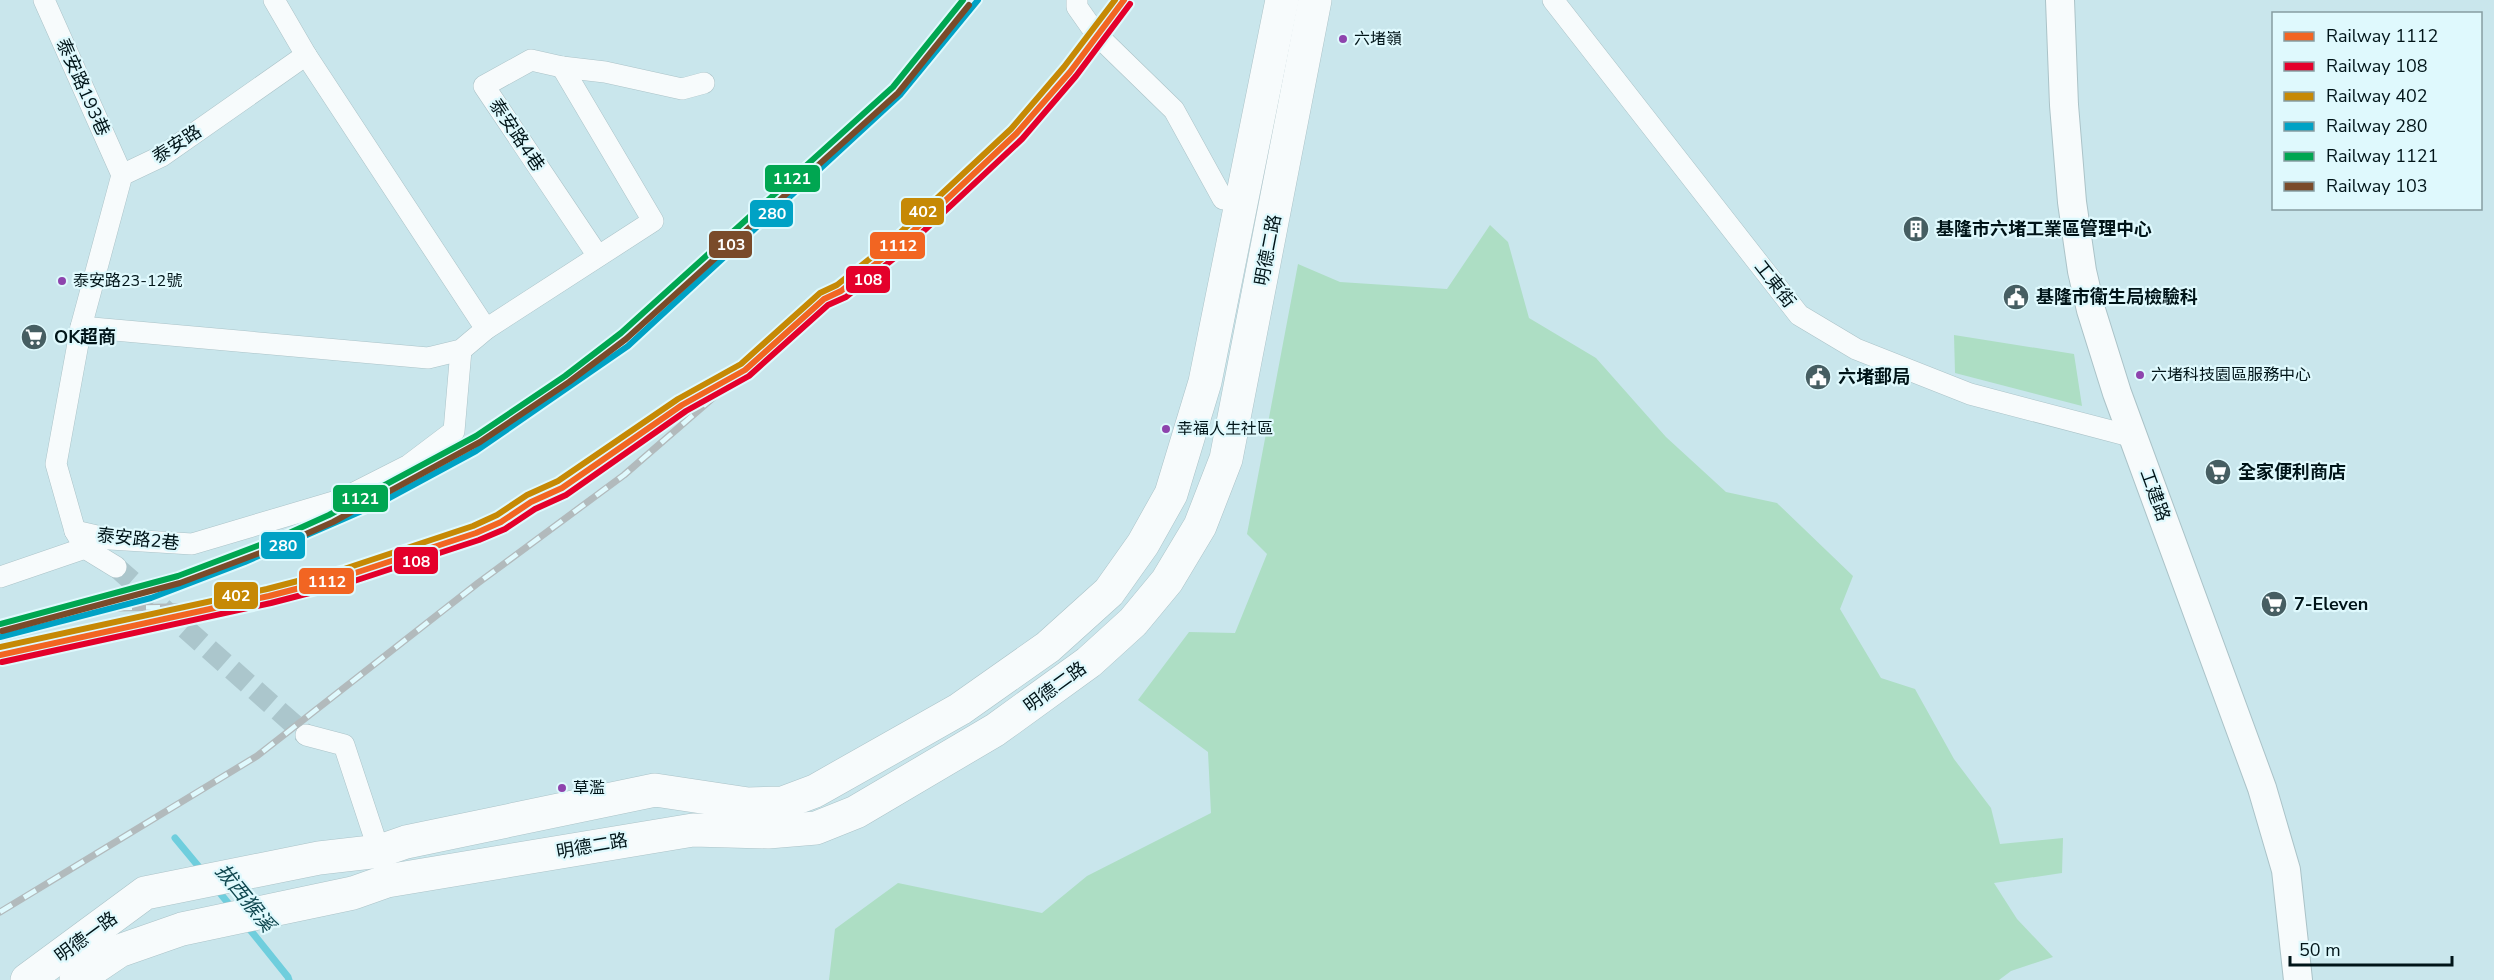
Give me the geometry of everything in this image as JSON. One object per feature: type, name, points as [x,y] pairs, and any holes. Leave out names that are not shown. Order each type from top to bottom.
[{"type":"main road","name":"明德二路","points":[[343,895],[383,866],[406,842],[655,790],[748,804],[783,803],[815,791],[960,709],[1048,647],[1109,592],[1143,544],[1171,494],[1205,381],[1282,0]]},
{"type":"main road","name":"明德二路","points":[[145,893],[319,858],[383,866],[693,830],[768,832],[816,828],[856,812],[995,730],[1089,662],[1133,622],[1167,581],[1200,526],[1226,459],[1315,0]]},
{"type":"main road","name":"明德一路","points":[[27,980],[145,893]]},
{"type":"main road","name":"明德一路","points":[[76,980],[119,951],[182,929],[343,895]]},
{"type":"street","name":"泰安路193巷","points":[[44,0],[122,175]]},
{"type":"street","points":[[274,0],[306,55],[486,330]]},
{"type":"street","points":[[1077,0],[1077,7],[1096,34],[1173,110],[1223,200]]},
{"type":"street","name":"工東街","points":[[1553,0],[1799,315],[1856,349],[1970,394],[2134,437]]},
{"type":"street","name":"工建路","points":[[2060,0],[2064,116],[2072,202],[2082,271],[2091,310],[2134,437],[2262,788],[2286,870],[2298,980]]},
{"type":"street","name":"泰安路","points":[[122,175],[162,156],[306,55]]},
{"type":"street","name":"泰安路4巷","points":[[598,256],[484,86],[531,60],[562,68],[605,72],[682,89],[704,82]]},
{"type":"street","points":[[81,327],[428,358],[461,350],[486,330],[653,221],[562,68]]},
{"type":"street","points":[[116,567],[80,539],[56,464],[81,327],[122,175]]},
{"type":"street","name":"泰安路2巷","points":[[80,539],[192,544],[340,500],[409,465],[454,432],[461,350]]},
{"type":"street","points":[[0,576],[80,539]]},
{"type":"street","points":[[306,735],[344,745],[383,866]]},
{"type":"green space","points":[[1490,225],[1508,242],[1529,318],[1596,358],[1666,437],[1726,492],[1777,503],[1853,576],[1840,609],[1881,678],[1915,689],[1954,759],[1991,808],[2000,844],[2063,838],[2062,873],[1994,883],[2017,919],[2053,957],[2011,971],[1999,980],[829,980],[835,929],[898,883],[1042,913],[1087,876],[1211,813],[1208,752],[1138,700],[1189,632],[1235,633],[1267,554],[1247,534],[1298,264],[1340,282],[1447,289]]},
{"type":"green space","points":[[1954,335],[2074,354],[2082,406],[1955,373]]},
{"type":"waterway","name":"拔西猴溪","points":[[175,838],[204,873]]},
{"type":"waterway","name":"拔西猴溪","points":[[216,888],[232,908]]},
{"type":"waterway","name":"拔西猴溪","points":[[247,926],[289,980]]},
{"type":"tunnel","points":[[116,567],[306,735]]},
{"type":"railway","points":[[0,912],[257,756],[478,583],[624,475],[745,370]]},
{"type":"railway","points":[[118,608],[216,606]]},
{"type":"rail line","name":"1121","points":[[0,624],[178,576],[278,538],[329,515],[476,436],[565,376],[621,333],[893,87],[963,0]]},
{"type":"rail line","name":"280","points":[[0,637],[151,598],[245,562],[378,504],[476,451],[628,346],[900,95],[978,0]]},
{"type":"rail line","name":"402","points":[[0,647],[267,589],[344,569],[473,526],[497,515],[527,495],[558,481],[678,399],[741,364],[820,293],[837,285],[887,245],[1011,129],[1064,67],[1115,0]]},
{"type":"rail line","name":"1112","points":[[0,655],[269,596],[346,576],[476,533],[501,522],[531,502],[562,488],[682,405],[745,370],[824,299],[841,291],[892,251],[1016,134],[1070,72],[1124,0]]},
{"type":"rail line","name":"108","points":[[2,662],[271,603],[348,583],[479,540],[505,529],[535,509],[566,495],[686,411],[749,376],[828,305],[846,297],[897,256],[1022,139],[1076,76],[1130,4]]},
{"type":"rail line","name":"103","points":[[2,631],[180,583],[281,545],[333,522],[480,442],[569,382],[626,339],[898,93],[969,5]]},
{"type":"place","name":"六堵嶺","points":[[1343,39]]},
{"type":"place","name":"基隆市六堵工業區管理中心","points":[[1916,229]]},
{"type":"place","name":"泰安路23-12號","points":[[62,281]]},
{"type":"place","name":"基隆市衛生局檢驗科","points":[[2016,297]]},
{"type":"place","name":"OK超商","points":[[34,337]]},
{"type":"place","name":"六堵科技園區服務中心","points":[[2140,375]]},
{"type":"place","name":"六堵郵局","points":[[1818,377]]},
{"type":"place","name":"幸福人生社區","points":[[1166,429]]},
{"type":"place","name":"全家便利商店","points":[[2218,472]]},
{"type":"place","name":"7-Eleven","points":[[2274,604]]},
{"type":"place","name":"草濫","points":[[562,788]]}]
